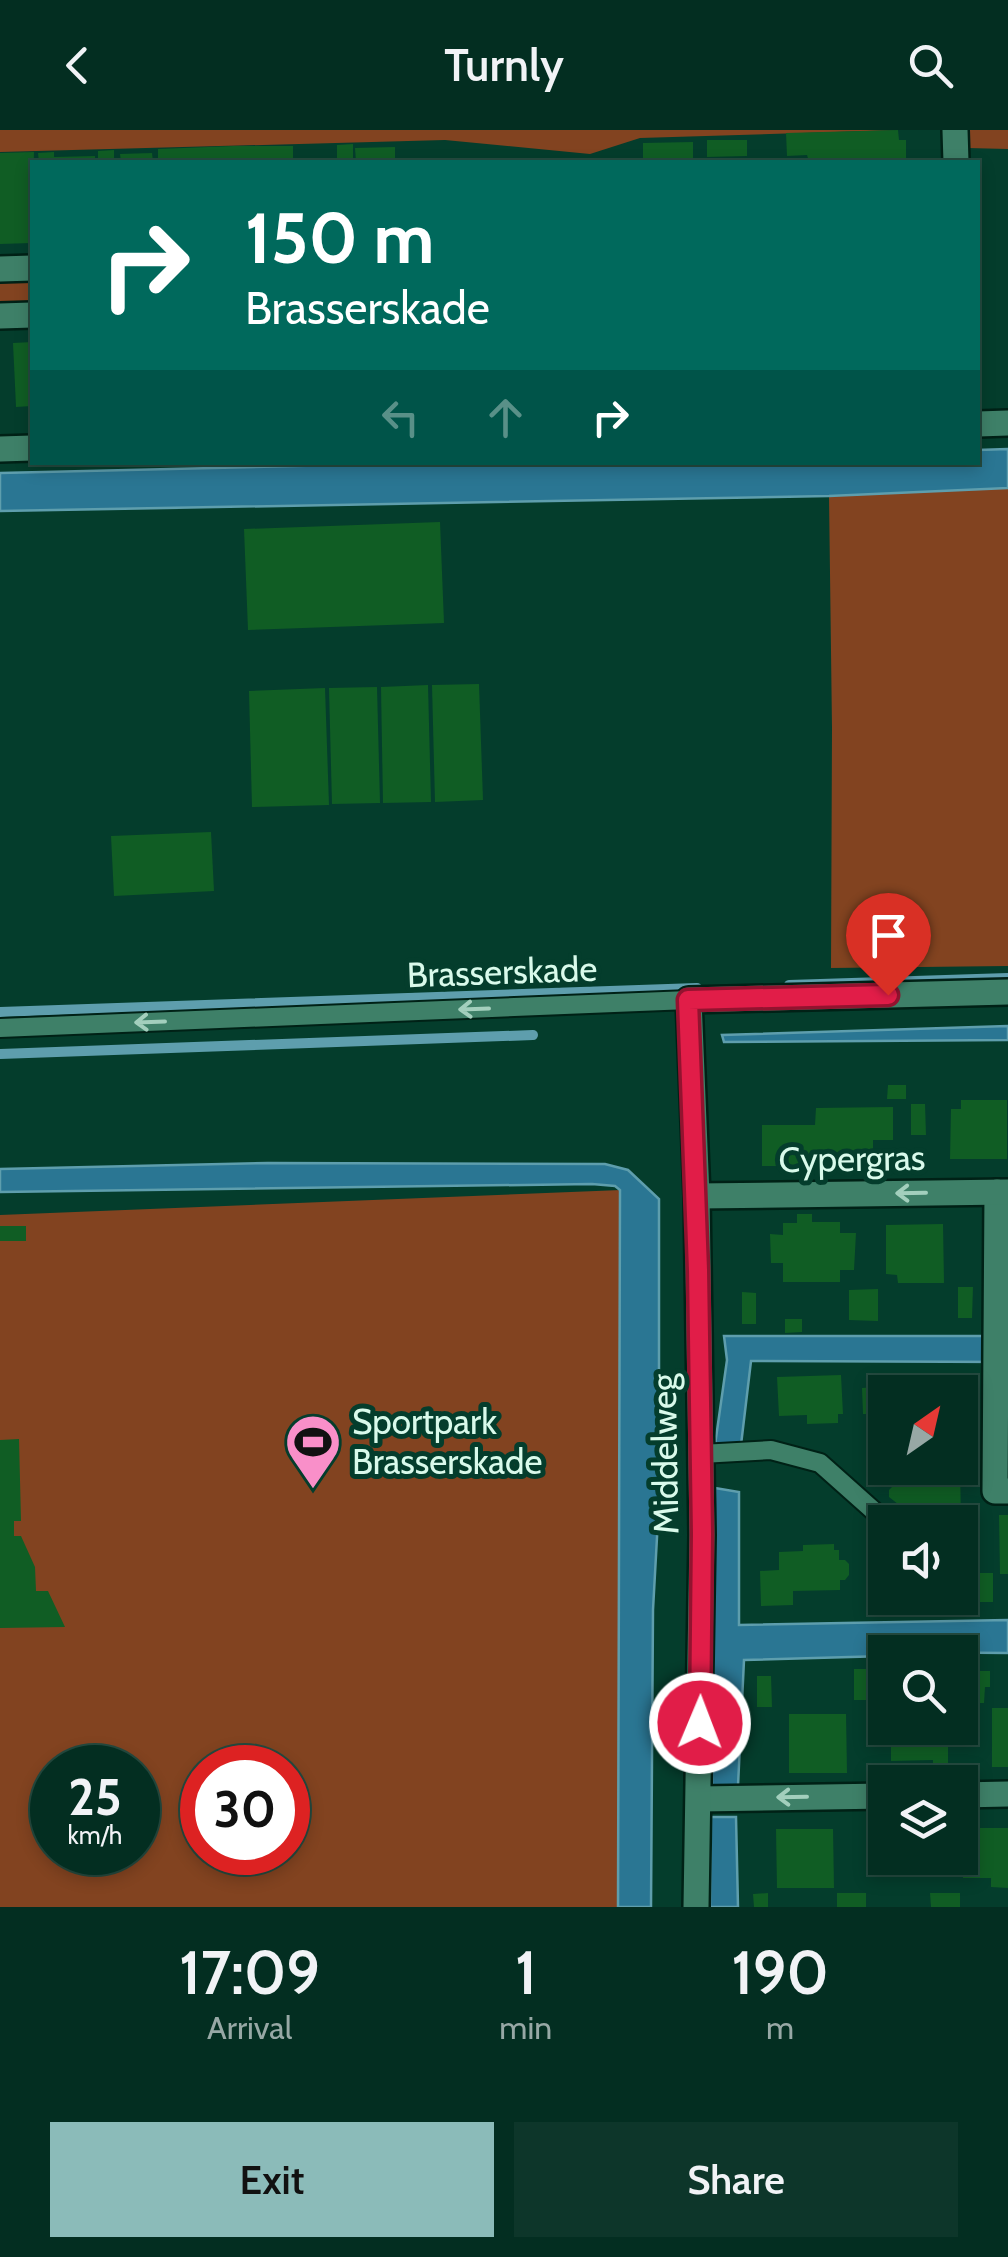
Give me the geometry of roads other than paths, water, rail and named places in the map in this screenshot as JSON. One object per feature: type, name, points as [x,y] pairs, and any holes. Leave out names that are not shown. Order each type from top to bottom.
[{"type":"street","points":[[955,130],[956,160]]},
{"type":"street","points":[[0,269],[30,268]]},
{"type":"street","points":[[0,316],[30,316]]},
{"type":"street","points":[[980,424],[1008,423]]},
{"type":"street","points":[[0,449],[30,448]]},
{"type":"street","name":"Brasserskade","points":[[688,1000],[1008,992]]},
{"type":"street","name":"Middelweg","points":[[688,1000],[697,1196],[700,1454],[696,1907]]},
{"type":"street","points":[[1002,1491],[996,1322],[1003,1192]]},
{"type":"street","name":"Cypergras","points":[[697,1196],[1003,1192]]},
{"type":"street","points":[[978,1795],[1008,1794]]},
{"type":"street","points":[[698,1799],[868,1796]]},
{"type":"lane","name":"Brasserskade","points":[[0,1028],[688,1000]]},
{"type":"lane","points":[[700,1454],[772,1450],[820,1463],[868,1506]]},
{"type":"water","points":[[1008,449],[1008,488],[829,496],[0,511],[0,473],[337,465],[980,465],[980,450]]},
{"type":"water","points":[[1008,1026],[1008,1040],[724,1042],[722,1035]]},
{"type":"water","points":[[268,1163],[605,1164],[628,1170],[659,1199],[659,1501],[653,1610],[651,1907],[618,1907],[620,1190],[592,1184],[0,1192],[0,1169]]},
{"type":"water","points":[[724,1336],[1008,1336],[1008,1362],[751,1361],[741,1445],[715,1445],[727,1360]]},
{"type":"water","points":[[715,1488],[739,1492],[739,1625],[1008,1620],[1008,1653],[978,1653],[978,1635],[868,1635],[868,1656],[744,1660],[738,1786],[712,1786]]},
{"type":"water","points":[[711,1817],[736,1817],[738,1907],[710,1907]]},
{"type":"waterway","points":[[789,985],[1008,978]]},
{"type":"waterway","points":[[0,1012],[697,988]]},
{"type":"waterway","points":[[0,1054],[533,1035]]},
{"type":"place","name":"Sportpark Brasserskade","points":[[313,1491]]}]
